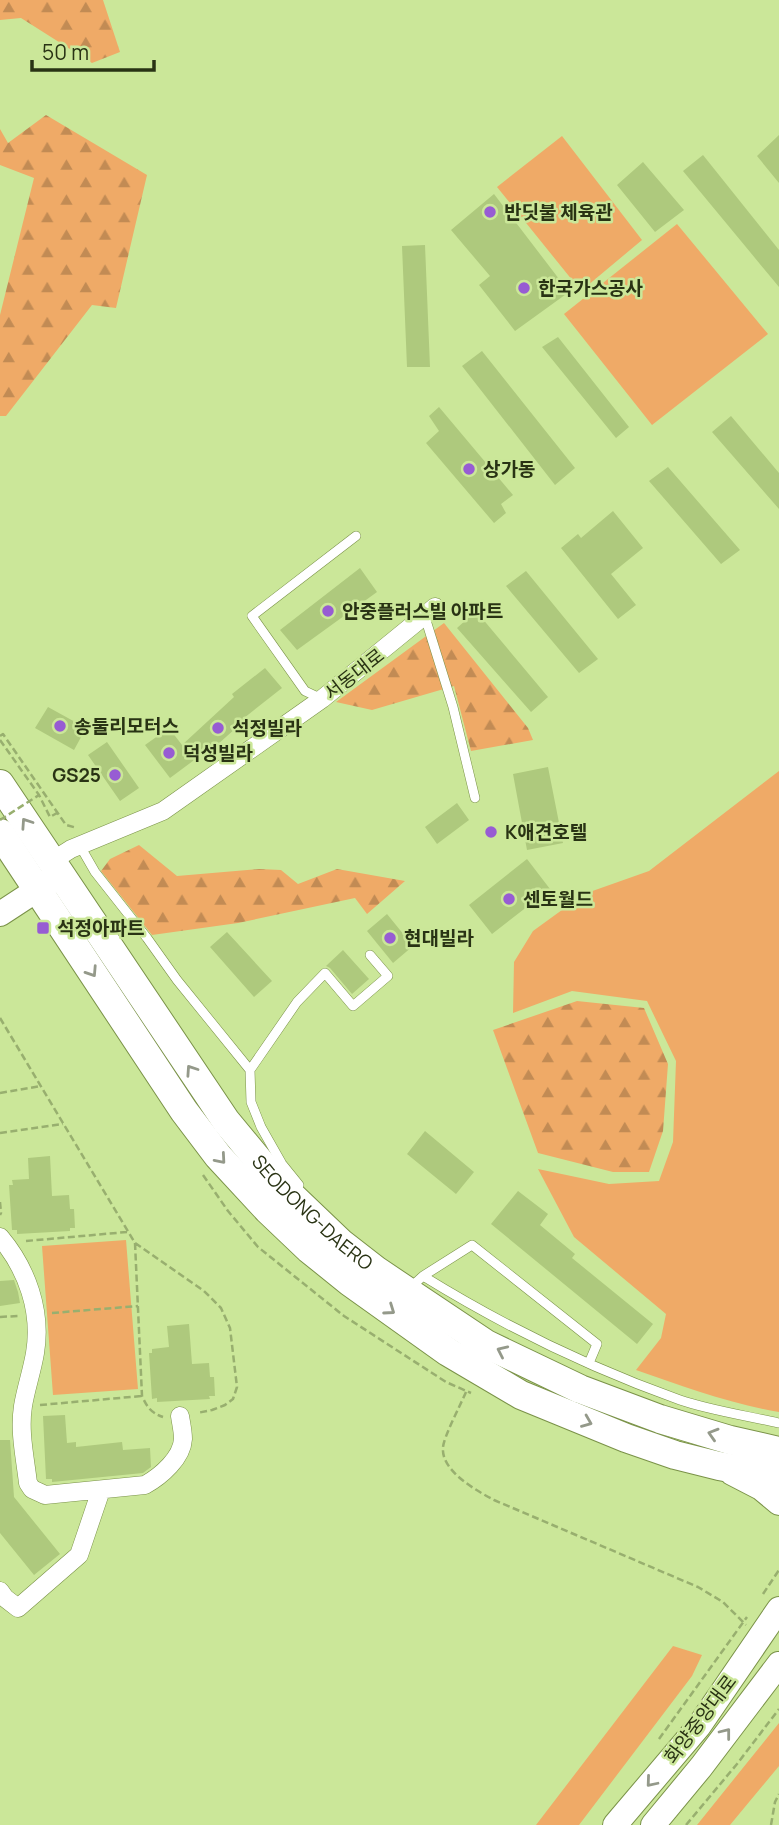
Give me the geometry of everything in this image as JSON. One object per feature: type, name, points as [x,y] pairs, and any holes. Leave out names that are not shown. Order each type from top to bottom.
[{"type":"main road","name":"SEODONG-DAERO","points":[[0,784],[45,875],[177,1100],[218,1156],[309,1249],[350,1282],[448,1352],[521,1395],[676,1455],[779,1477]]},
{"type":"main road","name":"SEODONG-DAERO","points":[[0,833],[45,875],[226,1121],[274,1179],[341,1243],[415,1284],[486,1344],[580,1388],[660,1419],[730,1440],[774,1449]]},
{"type":"main road","points":[[0,894],[45,875]]},
{"type":"main road","points":[[0,914],[45,875]]},
{"type":"main road","points":[[719,1466],[761,1488],[779,1503]]},
{"type":"main road","name":"화양중앙대로","points":[[615,1825],[699,1726],[751,1630],[769,1604]]},
{"type":"main road","name":"화양중앙대로","points":[[653,1825],[779,1664]]},
{"type":"street","name":"서동대로","points":[[45,875],[80,837],[163,811],[322,699],[430,612]]},
{"type":"street","points":[[3,1240],[28,1280],[36,1314],[36,1351],[23,1406],[22,1429],[28,1483],[32,1489],[45,1495],[145,1485],[172,1465],[183,1441],[180,1416]]},
{"type":"street","points":[[2,1600],[18,1608],[79,1555],[101,1490]]},
{"type":"lane","points":[[322,699],[306,691],[252,617],[356,536]]},
{"type":"lane","points":[[430,612],[475,798]]},
{"type":"lane","points":[[80,837],[95,872],[250,1070]]},
{"type":"lane","points":[[341,1243],[282,1164],[261,1127],[251,1102],[250,1070],[297,1002],[325,973],[353,1006],[388,976],[370,954]]},
{"type":"lane","points":[[415,1284],[472,1245],[597,1345],[589,1363]]},
{"type":"lane","points":[[415,1284],[589,1363],[682,1401],[779,1423]]},
{"type":"path","points":[[57,813],[50,817],[41,794],[3,734],[0,738],[41,794],[57,813],[66,825],[80,837]]},
{"type":"path","points":[[0,820],[41,794]]},
{"type":"path","points":[[0,1018],[135,1243],[204,1292],[221,1308],[230,1328],[237,1387],[233,1399],[225,1405],[212,1410],[162,1417],[153,1414],[146,1406],[142,1396],[135,1243]]},
{"type":"path","points":[[0,1093],[41,1086]]},
{"type":"path","points":[[0,1133],[64,1124]]},
{"type":"path","points":[[0,1202],[0,1215]]},
{"type":"path","points":[[3,1240],[127,1232]]},
{"type":"path","points":[[53,1313],[138,1306]]},
{"type":"path","points":[[475,1368],[443,1447],[444,1461],[456,1475],[473,1489],[494,1500],[698,1587],[723,1602],[751,1630]]},
{"type":"path","points":[[23,1406],[142,1396]]},
{"type":"path","points":[[769,1604],[779,1570]]},
{"type":"path","points":[[654,1745],[751,1630],[751,1611]]},
{"type":"path","points":[[686,1825],[779,1709]]},
{"type":"path","points":[[771,1825],[779,1794]]},
{"type":"green space","points":[[0,0],[103,0],[120,52],[92,63],[21,18],[0,20]]},
{"type":"green space","points":[[46,115],[147,175],[116,308],[92,305],[6,416],[0,416],[0,315],[34,178],[0,165],[0,129],[8,143]]},
{"type":"green space","points":[[562,136],[642,240],[581,291],[497,187]]},
{"type":"green space","points":[[677,224],[768,334],[652,425],[564,314]]},
{"type":"green space","points":[[444,623],[528,728],[533,740],[471,751],[454,686],[372,710],[336,702]]},
{"type":"green space","points":[[779,771],[779,1412],[725,1399],[636,1370],[661,1338],[666,1314],[574,1237],[538,1169],[609,1184],[659,1181],[673,1142],[676,1061],[647,1001],[572,991],[513,1013],[514,962],[533,931],[584,894],[649,871]]},
{"type":"green space","points":[[139,845],[177,876],[259,869],[281,870],[298,884],[337,869],[405,881],[367,914],[355,898],[238,923],[152,935],[101,871],[110,859]]},
{"type":"green space","points":[[577,1001],[644,1008],[668,1064],[663,1131],[649,1172],[613,1172],[538,1153],[493,1030]]},
{"type":"green space","points":[[126,1240],[138,1389],[53,1395],[42,1246]]},
{"type":"green space","points":[[673,1646],[702,1655],[692,1676],[579,1825],[536,1825]]},
{"type":"green space","points":[[779,1723],[779,1766],[730,1825],[697,1825]]},
{"type":"building","points":[[779,135],[779,183],[757,156]]},
{"type":"building","points":[[703,155],[779,250],[779,287],[683,171]]},
{"type":"building","points":[[643,162],[684,210],[655,232],[617,185]]},
{"type":"building","points":[[494,194],[569,292],[515,331],[479,285],[490,276],[451,230]]},
{"type":"building","points":[[425,245],[430,367],[407,367],[402,246]]},
{"type":"building","points":[[558,337],[629,427],[616,438],[542,347]]},
{"type":"building","points":[[482,351],[575,468],[555,485],[462,366]]},
{"type":"building","name":"상가동","points":[[439,407],[513,495],[501,504],[506,513],[494,523],[426,443],[439,431],[429,416]]},
{"type":"building","points":[[731,416],[779,473],[779,509],[712,432]]},
{"type":"building","points":[[668,467],[740,550],[721,564],[649,481]]},
{"type":"building","points":[[613,511],[643,548],[611,574],[636,605],[618,619],[561,548],[578,534],[581,538]]},
{"type":"building","name":"안중플러스빌 아파트","points":[[360,568],[377,592],[297,650],[280,630]]},
{"type":"building","points":[[526,571],[598,659],[579,673],[506,586]]},
{"type":"building","points":[[476,611],[548,697],[531,712],[457,628]]},
{"type":"building","points":[[265,668],[282,688],[244,718],[246,719],[207,754],[205,752],[170,778],[145,745],[169,728],[182,745],[234,697],[232,694]]},
{"type":"building","points":[[48,707],[86,728],[74,750],[35,728]]},
{"type":"building","points":[[107,742],[139,788],[120,801],[88,755]]},
{"type":"building","points":[[548,767],[563,843],[527,850],[513,774]]},
{"type":"building","points":[[457,803],[469,820],[437,844],[425,827]]},
{"type":"building","points":[[527,859],[550,889],[492,934],[469,905]]},
{"type":"building","name":"현대빌라","points":[[387,914],[413,946],[393,963],[367,931]]},
{"type":"building","points":[[227,932],[272,981],[254,997],[210,947]]},
{"type":"building","name":"현대빌라","points":[[343,950],[369,979],[352,994],[326,966]]},
{"type":"building","points":[[425,1131],[474,1172],[456,1194],[407,1154]]},
{"type":"building","points":[[50,1156],[52,1196],[69,1195],[70,1209],[74,1209],[75,1228],[70,1228],[70,1231],[17,1234],[17,1230],[12,1230],[9,1185],[13,1185],[12,1180],[29,1179],[28,1158]]},
{"type":"building","points":[[518,1191],[548,1214],[540,1225],[575,1254],[572,1258],[653,1324],[637,1344],[491,1224]]},
{"type":"building","points":[[14,1280],[20,1303],[0,1306],[0,1281]]},
{"type":"building","points":[[189,1324],[192,1364],[209,1363],[210,1377],[214,1377],[215,1396],[209,1396],[210,1399],[157,1402],[157,1398],[152,1399],[149,1353],[152,1353],[152,1349],[169,1347],[167,1326]]},
{"type":"building","points":[[65,1415],[67,1443],[76,1442],[76,1447],[122,1442],[123,1450],[150,1448],[151,1467],[143,1473],[52,1482],[52,1479],[46,1479],[43,1416]]},
{"type":"building","points":[[0,1440],[10,1440],[14,1497],[60,1554],[34,1575],[0,1533]]},
{"type":"place","name":"반딧불 체육관","points":[[490,212]]},
{"type":"place","name":"한국가스공사","points":[[524,288]]},
{"type":"place","name":"상가동","points":[[469,469]]},
{"type":"place","name":"안중플러스빌 아파트","points":[[328,611]]},
{"type":"place","name":"송둘리모터스","points":[[60,726]]},
{"type":"place","name":"석정빌라","points":[[218,728]]},
{"type":"place","name":"덕성빌라","points":[[169,753]]},
{"type":"place","name":"GS25","points":[[115,775]]},
{"type":"place","name":"K애견호텔","points":[[491,832]]},
{"type":"place","name":"센토월드","points":[[509,899]]},
{"type":"place","name":"석정아파트","points":[[43,928]]},
{"type":"place","name":"현대빌라","points":[[390,938]]}]
